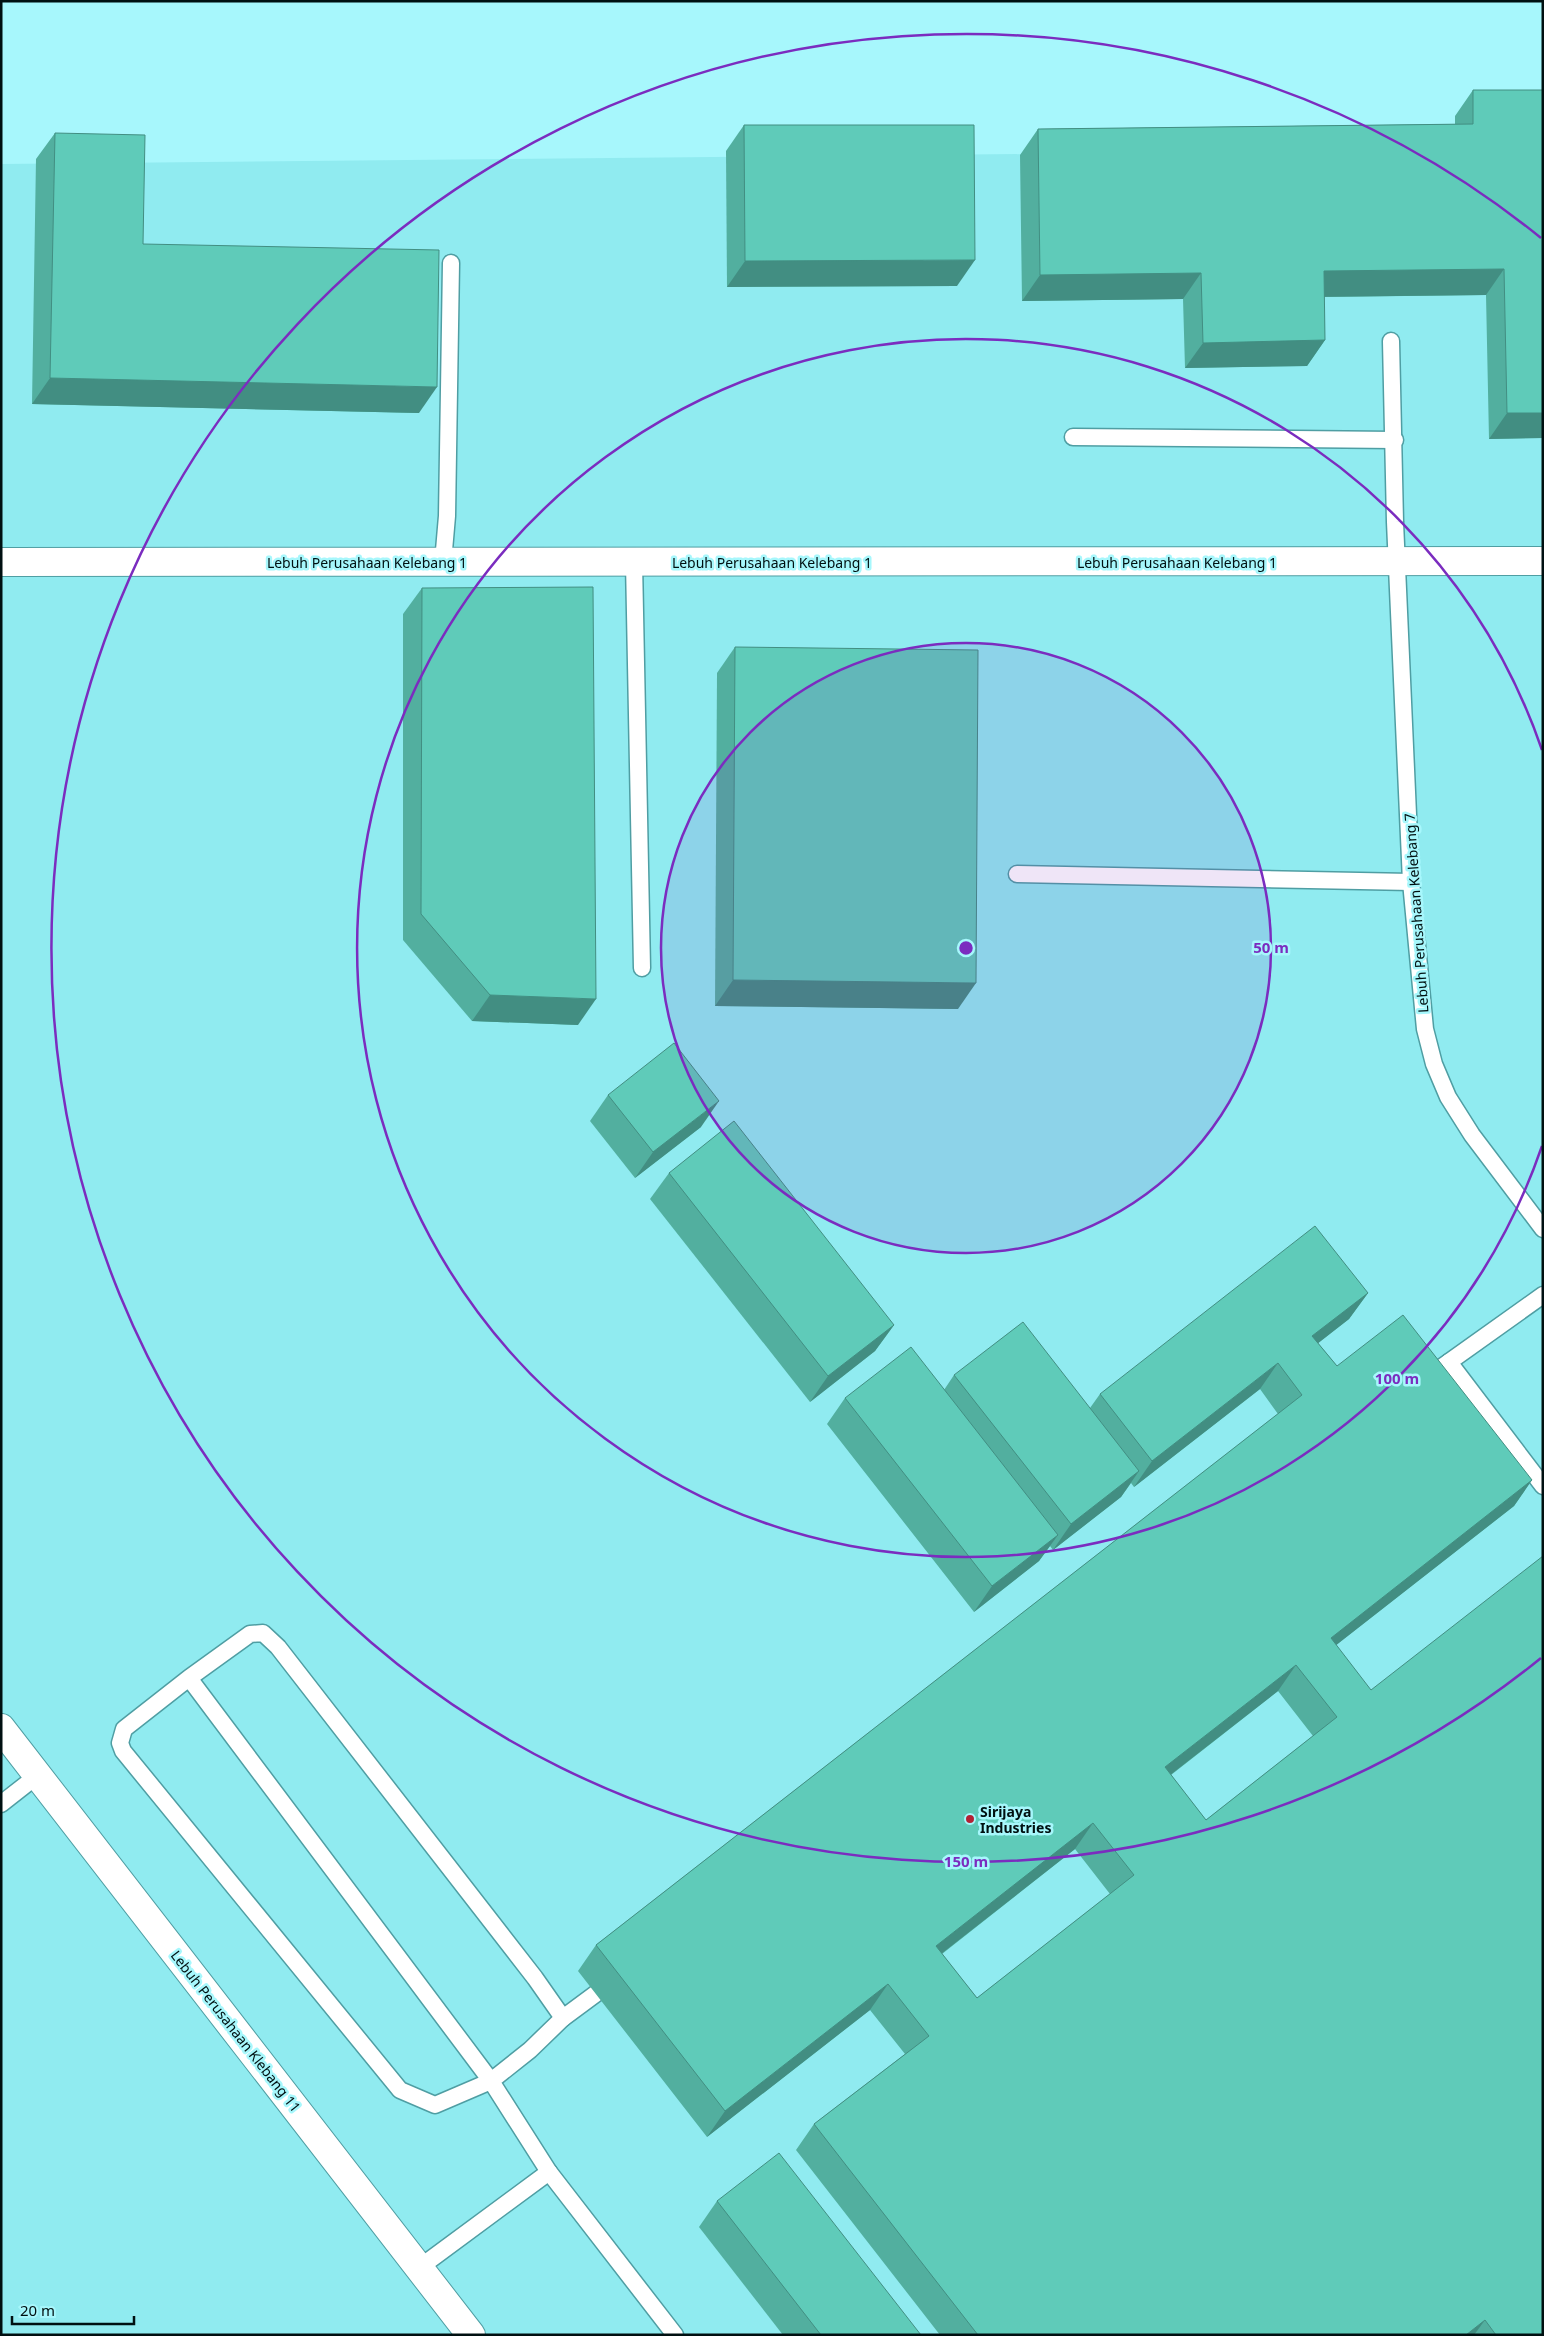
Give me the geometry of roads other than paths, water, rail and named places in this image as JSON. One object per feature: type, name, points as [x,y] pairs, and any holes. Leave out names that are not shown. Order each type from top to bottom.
[{"type":"street","name":"Lebuh Perusahaan Kelebang 1","points":[[1,562],[1543,561]]},
{"type":"street","name":"Lebuh Perusahaan Klebang 11","points":[[1,1728],[471,2335]]},
{"type":"lane","points":[[443,562],[446,516],[451,263]]},
{"type":"lane","name":"Lebuh Perusahaan Kelebang 7","points":[[1391,341],[1411,882],[1425,1030],[1434,1064],[1448,1097],[1472,1135],[1543,1229]]},
{"type":"lane","points":[[1074,437],[1395,440]]},
{"type":"lane","points":[[634,562],[642,968]]},
{"type":"lane","points":[[1017,874],[1411,882]]},
{"type":"lane","points":[[1417,1386],[1543,1295]]},
{"type":"lane","points":[[1449,1362],[1543,1486]]},
{"type":"lane","points":[[563,2018],[535,1978],[278,1647],[263,1633],[250,1634],[189,1678],[124,1729],[120,1742],[123,1751],[400,2090],[435,2106],[491,2081],[530,2050],[563,2018],[627,1971]]},
{"type":"lane","points":[[189,1678],[491,2081],[549,2172],[675,2335]]},
{"type":"lane","points":[[1,1804],[38,1775]]},
{"type":"lane","points":[[419,2268],[549,2172]]},
{"type":"place","name":"Sirijaya Industries","points":[[970,1819]]}]
